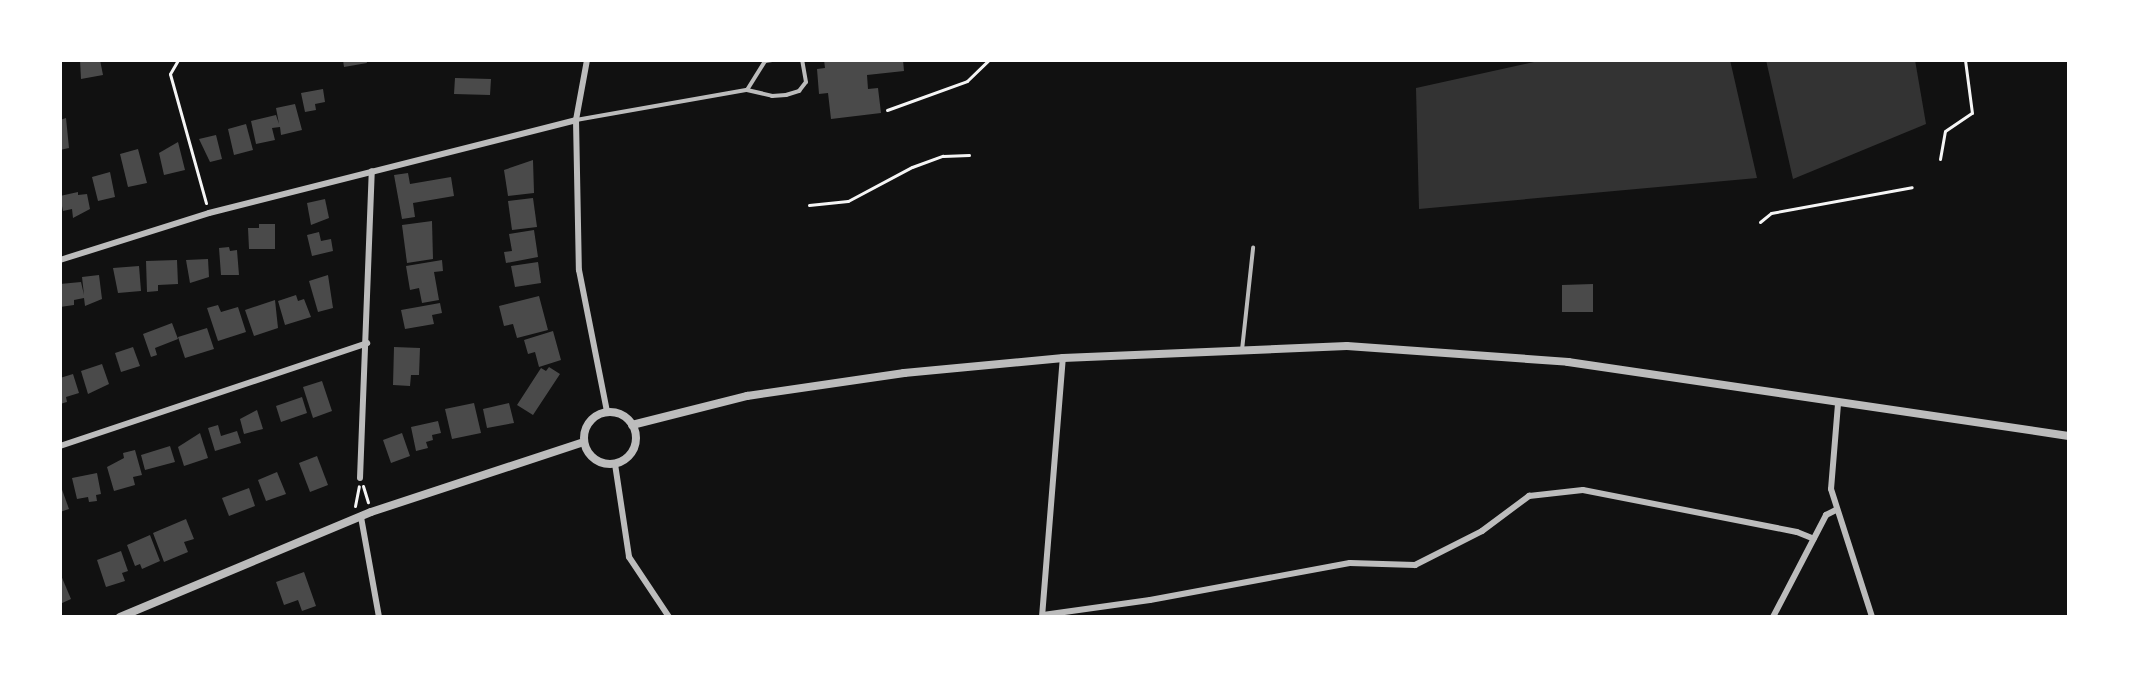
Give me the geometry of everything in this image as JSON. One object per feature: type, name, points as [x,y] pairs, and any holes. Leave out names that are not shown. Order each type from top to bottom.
[{"type":"street","points":[[587,60],[576,120],[579,270],[607,412]]},
{"type":"street","points":[[60,258],[209,213],[576,120]]},
{"type":"street","points":[[360,478],[368,343],[372,171]]},
{"type":"street","points":[[60,446],[368,343]]},
{"type":"street","points":[[632,425],[747,396],[904,374],[1063,358],[1347,346],[1568,362],[1838,404],[2069,436]]},
{"type":"street","points":[[1063,358],[1042,616],[1150,600],[1350,563],[1415,565],[1482,531],[1529,496],[1583,490],[1797,532],[1814,539]]},
{"type":"street","points":[[1838,404],[1831,468],[1836,510],[1872,617]]},
{"type":"street","points":[[607,412],[624,416],[632,425],[636,442],[633,451],[615,464],[596,461],[584,442],[587,426],[607,412]]},
{"type":"street","points":[[120,617],[371,512],[584,442]]},
{"type":"street","points":[[615,464],[629,557],[669,617]]},
{"type":"street","points":[[1773,617],[1826,515],[1836,510]]},
{"type":"street","points":[[356,519],[379,617]]},
{"type":"lane","points":[[747,90],[765,62],[772,60]]},
{"type":"lane","points":[[576,120],[747,90],[772,96],[799,91],[806,82],[802,60]]},
{"type":"lane","points":[[1242,351],[1253,248]]},
{"type":"path","points":[[178,60],[170,74],[209,213]]},
{"type":"path","points":[[887,110],[967,81],[989,60]]},
{"type":"path","points":[[1940,159],[1945,131],[1972,113],[1965,60]]},
{"type":"path","points":[[809,205],[849,201],[912,167],[943,156],[969,155]]},
{"type":"path","points":[[1760,222],[1771,213],[1912,187]]},
{"type":"path","points":[[360,478],[371,512]]},
{"type":"path","points":[[356,519],[360,478]]},
{"type":"shaded area","points":[[1543,60],[1730,60],[1757,178],[1419,209],[1416,88]]},
{"type":"shaded area","points":[[1766,60],[1915,60],[1926,124],[1793,179]]},
{"type":"building","points":[[80,60],[100,60],[103,75],[81,79]]},
{"type":"building","points":[[343,60],[366,60],[367,63],[344,67]]},
{"type":"building","points":[[824,60],[903,60],[904,71],[867,75],[868,89],[878,88],[881,113],[831,119],[828,93],[819,94],[817,69],[825,68]]},
{"type":"building","points":[[455,78],[491,79],[490,95],[454,94]]},
{"type":"building","points":[[323,89],[325,102],[315,104],[316,110],[305,112],[301,93]]},
{"type":"building","points":[[295,104],[302,130],[281,135],[280,127],[272,128],[275,140],[256,144],[251,121],[276,115],[279,124],[276,108]]},
{"type":"building","points":[[66,118],[69,148],[60,150],[60,120]]},
{"type":"building","points":[[246,124],[253,150],[234,155],[228,129]]},
{"type":"building","points":[[216,135],[222,159],[210,162],[199,139]]},
{"type":"building","points":[[178,142],[185,170],[164,175],[159,153]]},
{"type":"building","points":[[138,149],[147,183],[128,187],[120,154]]},
{"type":"building","points":[[533,160],[534,193],[508,196],[504,170]]},
{"type":"building","points":[[110,172],[115,197],[98,201],[92,177]]},
{"type":"building","points":[[408,173],[410,184],[451,177],[454,196],[413,203],[415,217],[402,219],[394,175]]},
{"type":"building","points":[[78,192],[78,195],[87,194],[90,209],[73,218],[72,209],[63,211],[60,196]]},
{"type":"building","points":[[533,198],[537,227],[512,230],[508,201]]},
{"type":"building","points":[[325,199],[329,218],[311,225],[307,203]]},
{"type":"building","points":[[432,221],[433,259],[407,263],[402,225]]},
{"type":"building","points":[[259,224],[275,224],[275,249],[249,249],[248,228],[259,228]]},
{"type":"building","points":[[534,230],[538,257],[506,263],[504,252],[512,251],[509,234]]},
{"type":"building","points":[[319,232],[321,241],[331,239],[333,251],[312,256],[307,235]]},
{"type":"building","points":[[229,247],[230,251],[237,250],[239,275],[221,275],[219,248]]},
{"type":"building","points":[[208,259],[209,277],[190,283],[186,260]]},
{"type":"building","points":[[177,260],[178,284],[158,285],[158,291],[147,292],[146,261]]},
{"type":"building","points":[[442,260],[443,271],[434,272],[439,300],[422,303],[419,288],[410,290],[406,266]]},
{"type":"building","points":[[538,262],[541,283],[515,287],[511,266]]},
{"type":"building","points":[[139,266],[141,291],[118,293],[113,268]]},
{"type":"building","points":[[99,275],[102,299],[85,306],[84,298],[74,300],[74,305],[60,307],[60,284],[81,282],[84,295],[82,277]]},
{"type":"building","points":[[328,275],[333,308],[318,312],[309,281]]},
{"type":"building","points":[[1593,284],[1593,312],[1562,312],[1562,285]]},
{"type":"building","points":[[296,295],[298,301],[304,299],[311,317],[285,325],[278,301]]},
{"type":"building","points":[[539,296],[548,330],[517,338],[513,324],[504,326],[499,306]]},
{"type":"building","points":[[275,300],[278,328],[254,336],[245,310]]},
{"type":"building","points":[[440,303],[442,313],[432,315],[434,324],[405,329],[401,310]]},
{"type":"building","points":[[218,305],[221,312],[238,307],[246,332],[218,341],[207,308]]},
{"type":"building","points":[[172,323],[178,339],[155,348],[157,355],[151,357],[143,334]]},
{"type":"building","points":[[207,328],[214,349],[185,358],[178,337]]},
{"type":"building","points":[[553,331],[561,360],[539,367],[535,352],[528,354],[524,340]]},
{"type":"building","points":[[133,347],[140,366],[121,372],[115,353]]},
{"type":"building","points":[[394,347],[420,348],[419,375],[411,375],[410,386],[393,385]]},
{"type":"building","points":[[102,364],[109,384],[88,394],[81,371]]},
{"type":"building","points":[[549,367],[560,374],[533,415],[517,405],[541,368],[546,371]]},
{"type":"building","points":[[73,374],[79,393],[66,397],[67,402],[60,404],[60,378]]},
{"type":"building","points":[[322,381],[332,411],[313,418],[303,387]]},
{"type":"building","points":[[302,397],[307,413],[281,422],[276,406]]},
{"type":"building","points":[[474,403],[481,433],[452,439],[445,409]]},
{"type":"building","points":[[509,403],[514,423],[487,428],[483,409]]},
{"type":"building","points":[[257,410],[263,429],[244,434],[240,419]]},
{"type":"building","points":[[438,421],[441,433],[432,435],[433,440],[426,442],[428,448],[416,451],[411,427]]},
{"type":"building","points":[[218,425],[221,436],[237,431],[241,443],[215,451],[208,428]]},
{"type":"building","points":[[200,433],[208,458],[184,466],[178,447]]},
{"type":"building","points":[[402,433],[410,456],[391,463],[383,440]]},
{"type":"building","points":[[170,446],[175,462],[145,470],[141,455]]},
{"type":"building","points":[[135,450],[142,475],[133,477],[135,485],[114,491],[107,467],[124,458],[123,453]]},
{"type":"building","points":[[317,456],[328,485],[310,492],[299,463]]},
{"type":"building","points":[[277,472],[286,494],[266,501],[258,480]]},
{"type":"building","points":[[97,473],[101,494],[96,495],[97,501],[89,502],[88,497],[77,499],[72,478]]},
{"type":"building","points":[[60,484],[69,509],[60,512]]},
{"type":"building","points":[[249,488],[255,506],[229,516],[222,498]]},
{"type":"building","points":[[186,519],[194,539],[184,542],[188,552],[164,562],[153,533]]},
{"type":"building","points":[[150,535],[160,561],[142,569],[140,564],[135,566],[127,545]]},
{"type":"building","points":[[121,551],[128,571],[122,573],[125,581],[106,587],[97,560]]},
{"type":"building","points":[[304,572],[316,606],[302,611],[298,600],[284,605],[276,582]]},
{"type":"building","points":[[60,573],[71,599],[60,604]]}]
